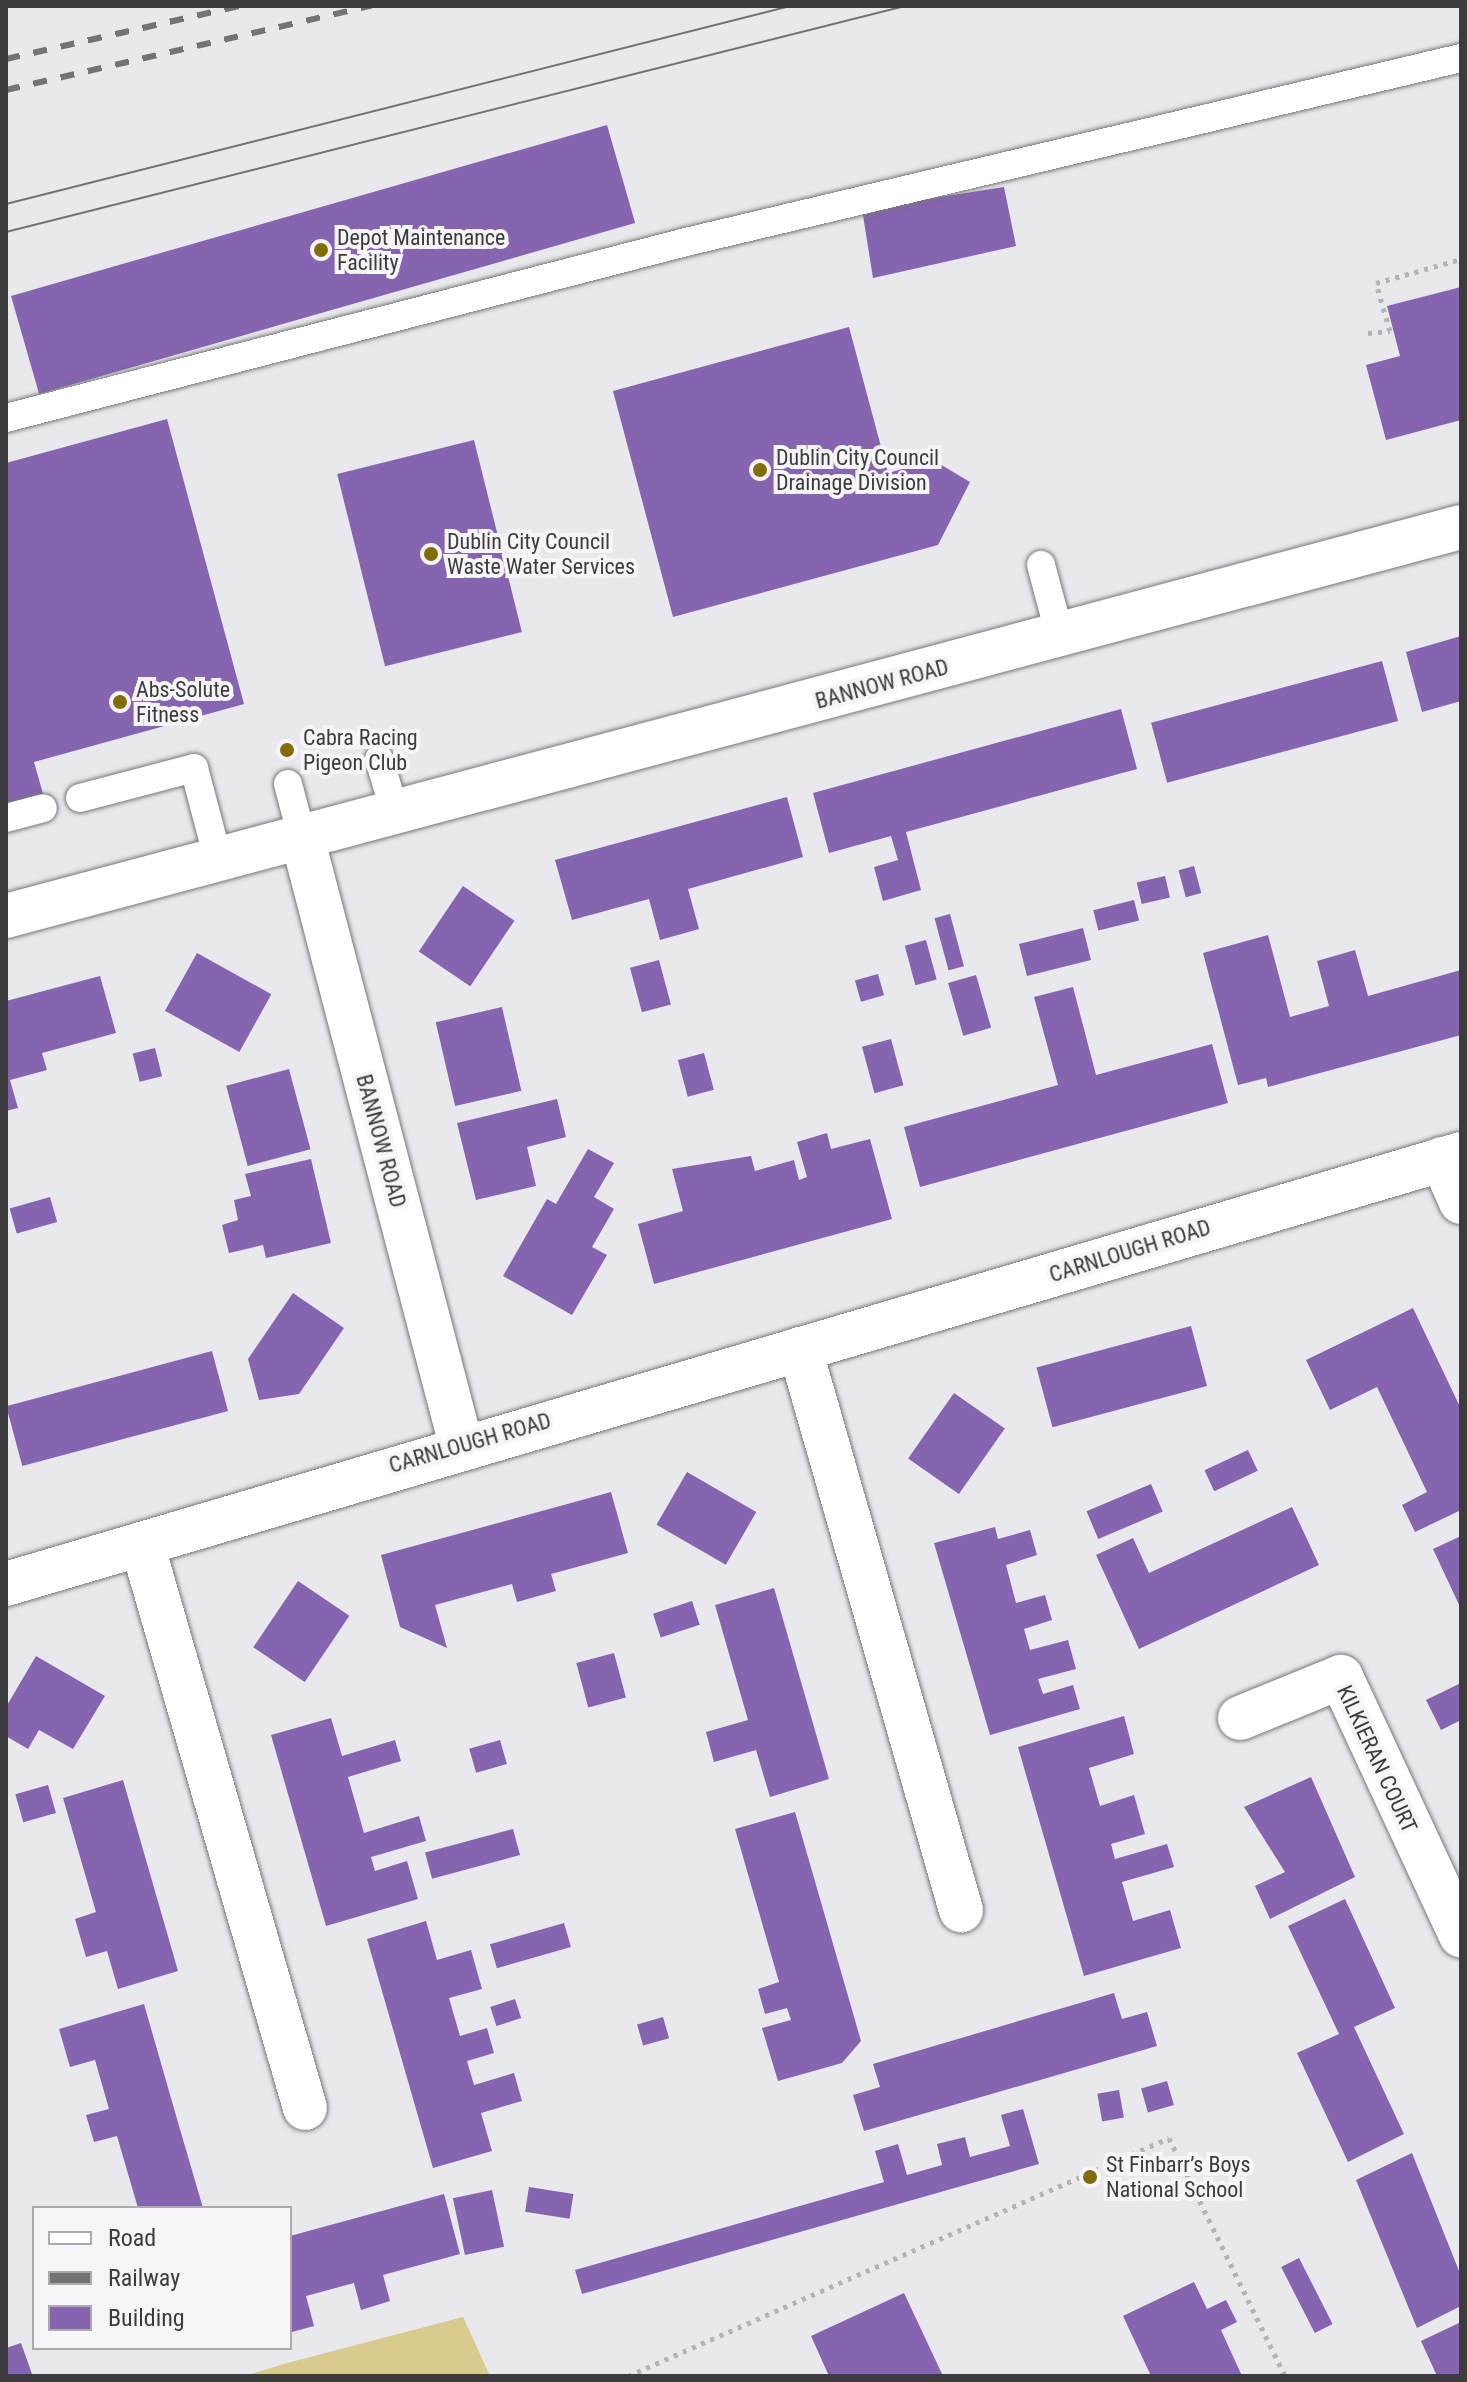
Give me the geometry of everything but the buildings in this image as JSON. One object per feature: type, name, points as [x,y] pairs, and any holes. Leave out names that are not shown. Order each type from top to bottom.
[{"type":"street","name":"BANNOW ROAD","points":[[6,916],[1461,527]]},
{"type":"street","name":"BANNOW ROAD","points":[[302,837],[461,1445]]},
{"type":"street","points":[[1452,1157],[1461,1202]]},
{"type":"street","name":"CARNLOUGH ROAD","points":[[6,1584],[461,1445],[800,1349],[1452,1157]]},
{"type":"street","points":[[800,1349],[961,1910]]},
{"type":"street","points":[[142,1544],[305,2108]]},
{"type":"street","name":"KILKIERAN COURT","points":[[1240,1718],[1341,1677],[1461,1936]]},
{"type":"lane","points":[[6,418],[686,242],[1461,58]]},
{"type":"lane","points":[[1041,565],[1060,636]]},
{"type":"lane","points":[[379,759],[395,812]]},
{"type":"lane","points":[[80,798],[194,768],[218,859]]},
{"type":"lane","points":[[288,784],[302,837]]},
{"type":"lane","points":[[6,818],[43,808]]},
{"type":"path","points":[[1368,333],[1390,331],[1376,283],[1461,259]]},
{"type":"path","points":[[628,2376],[1169,2138],[1285,2376]]},
{"type":"shaded area","points":[[463,2317],[490,2376],[244,2376],[291,2362]]},
{"type":"tram line","points":[[6,204],[790,6]]},
{"type":"tram line","points":[[6,232],[905,6]]},
{"type":"railway","points":[[6,59],[239,6]]},
{"type":"railway","points":[[6,90],[371,6]]},
{"type":"place","name":"Depot Maintenance Facility","points":[[321,250]]},
{"type":"place","name":"Dublin City Council Drainage Division","points":[[760,470]]},
{"type":"place","name":"Dublin City Council Waste Water Services","points":[[431,554]]},
{"type":"place","name":"Abs-Solute Fitness","points":[[120,702]]},
{"type":"place","name":"Cabra Racing Pigeon Club","points":[[287,750]]},
{"type":"place","name":"St Finbarr’s Boys National School","points":[[1090,2177]]}]
